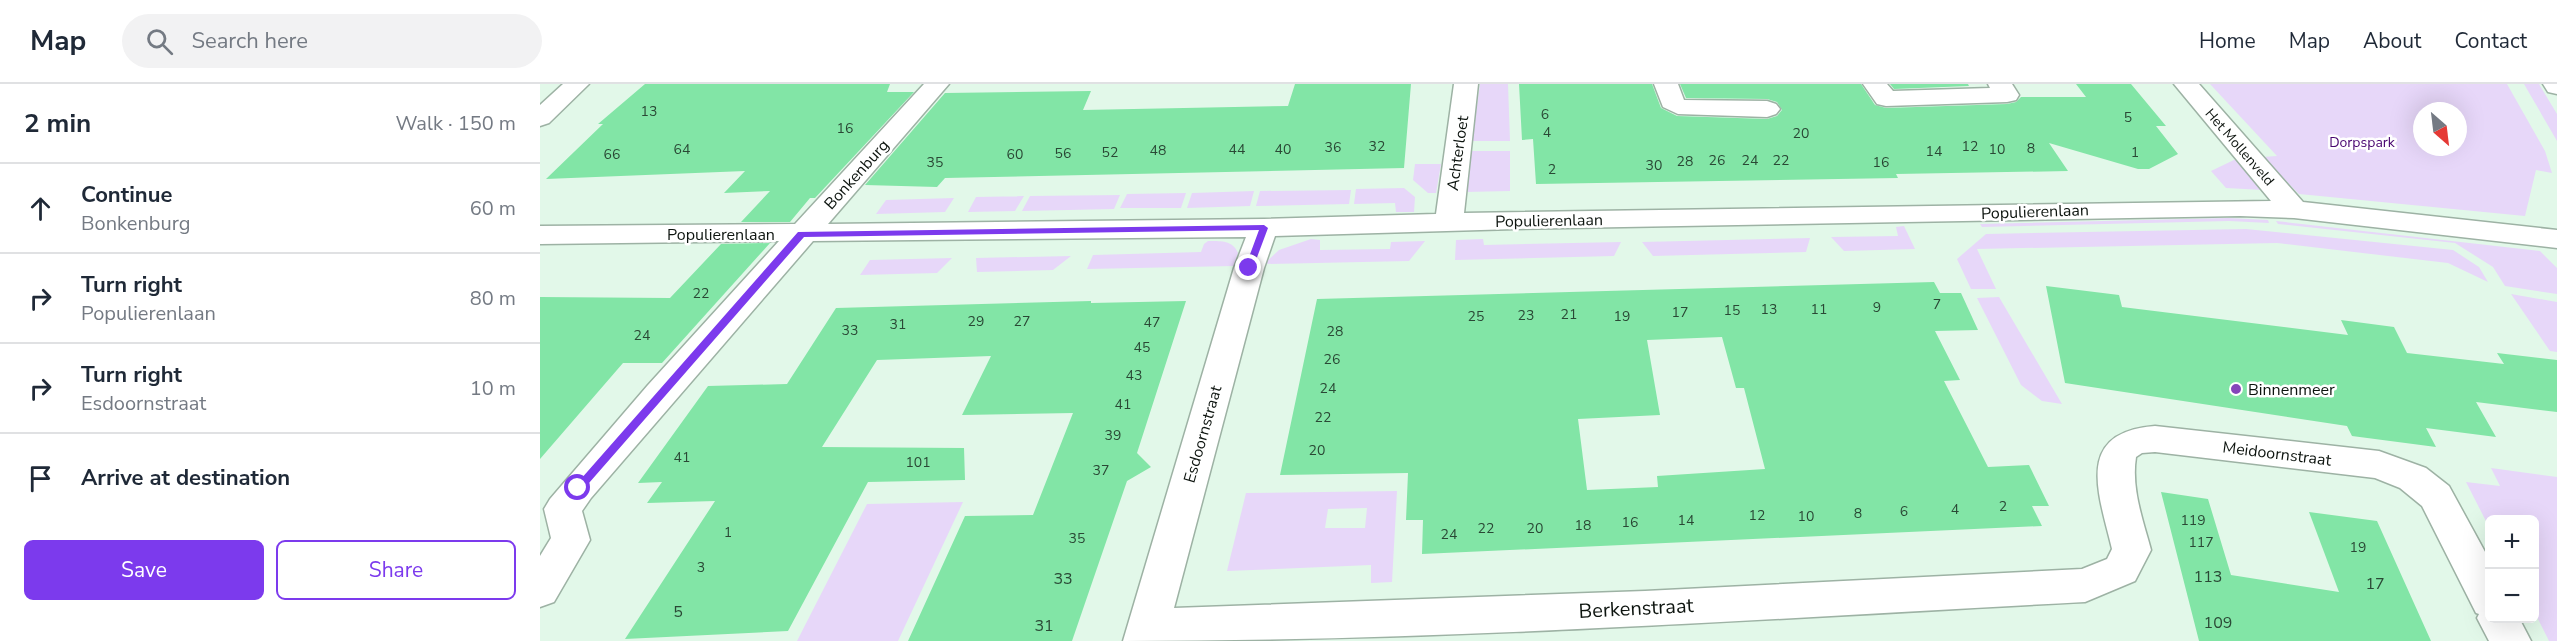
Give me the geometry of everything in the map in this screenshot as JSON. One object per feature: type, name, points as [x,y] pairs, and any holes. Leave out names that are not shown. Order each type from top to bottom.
[{"type":"street","name":"Bonkenburg","points":[[552,510],[586,480],[801,234],[937,84]]},
{"type":"street","name":"Achterloet","points":[[1449,222],[1466,84]]},
{"type":"street","points":[[1666,84],[1672,102],[1678,107],[1767,109]]},
{"type":"street","points":[[1875,84],[1886,99],[2007,94],[2000,84]]},
{"type":"street","name":"Het Mollenveld","points":[[2186,84],[2294,210]]},
{"type":"street","points":[[540,118],[560,93]]},
{"type":"street","name":"Populierenlaan","points":[[540,236],[1264,228],[1449,222],[2105,209],[2294,210],[2557,239]]},
{"type":"street","name":"Esdoornstraat","points":[[1146,634],[1249,268],[1264,228]]},
{"type":"street","name":"Meidoornstraat","points":[[2121,570],[2132,550],[2115,473],[2118,460],[2121,450],[2134,441],[2155,439],[2379,465],[2413,478],[2436,496],[2485,591]]},
{"type":"street","points":[[540,590],[571,540],[552,510]]},
{"type":"street","name":"Berkenstraat","points":[[1146,634],[2085,585],[2121,570]]},
{"type":"street","points":[[2501,623],[2510,641]]},
{"type":"green space","points":[[1480,84],[1508,84],[1510,141],[1472,141]]},
{"type":"green space","name":"Dorpspark","points":[[2210,84],[2507,84],[2545,151],[2552,173],[2536,170],[2525,216],[2299,194],[2262,157],[2277,156]]},
{"type":"green space","points":[[2524,84],[2539,84],[2557,114],[2557,141]]},
{"type":"green space","points":[[1471,151],[1510,151],[1510,191],[1465,192]]},
{"type":"green space","points":[[2236,159],[2263,190],[2226,188],[2211,171]]},
{"type":"green space","points":[[1415,164],[1441,164],[1436,193],[1428,193],[1413,180]]},
{"type":"green space","points":[[1404,188],[1415,197],[1414,212],[1396,212],[1395,203],[1354,204],[1356,189]]},
{"type":"green space","points":[[1351,190],[1349,204],[1256,206],[1260,191]]},
{"type":"green space","points":[[1254,191],[1250,206],[1187,208],[1192,193]]},
{"type":"green space","points":[[1186,193],[1181,208],[1120,208],[1127,194]]},
{"type":"green space","points":[[1120,195],[1114,209],[1022,211],[1030,196]]},
{"type":"green space","points":[[1024,196],[1015,211],[968,212],[976,197]]},
{"type":"green space","points":[[954,198],[945,212],[876,214],[886,200]]},
{"type":"green space","points":[[2228,218],[2268,220],[2269,223],[2229,221],[1982,227],[1980,224]]},
{"type":"green space","points":[[2276,221],[2540,251],[2557,268],[2557,294],[2505,286],[2493,267],[2455,243],[2278,224]]},
{"type":"green space","points":[[1904,226],[1915,249],[1844,251],[1831,237],[1898,236],[1896,227]]},
{"type":"green space","points":[[2246,229],[2453,250],[2479,267],[2488,282],[2448,263],[2277,243],[1977,249],[1996,289],[1971,289],[1957,259],[1986,234]]},
{"type":"green space","points":[[1810,238],[1806,252],[1653,256],[1642,242]]},
{"type":"green space","points":[[1311,239],[1320,240],[1320,250],[1390,249],[1391,242],[1425,241],[1409,261],[1264,264],[1279,250]]},
{"type":"green space","points":[[1483,239],[1484,245],[1621,242],[1614,256],[1455,260],[1456,240]]},
{"type":"green space","points":[[1208,241],[1226,242],[1233,246],[1238,253],[1234,266],[1087,269],[1093,255],[1201,252]]},
{"type":"green space","points":[[1071,256],[1053,270],[977,272],[976,258]]},
{"type":"green space","points":[[952,258],[937,273],[860,275],[870,260]]},
{"type":"green space","points":[[2511,294],[2557,302],[2557,352],[2550,351]]},
{"type":"green space","points":[[1999,297],[2062,404],[2042,401],[2021,385],[1977,298]]},
{"type":"green space","points":[[2491,468],[2557,477],[2557,641],[2549,641],[2539,621],[2539,515],[2485,515],[2485,519],[2466,482],[2500,486]]},
{"type":"green space","points":[[1397,491],[1392,582],[1371,583],[1371,565],[1227,571],[1246,493]],"holes":[[[1367,508],[1365,528],[1325,528],[1328,509]]]},
{"type":"green space","points":[[963,502],[898,641],[797,641],[867,504]]},
{"type":"building","points":[[645,84],[890,84],[887,92],[914,92],[815,198],[810,198],[790,222],[741,222],[770,191],[724,193],[745,171],[546,179],[603,124],[598,124]]},
{"type":"building","points":[[1295,84],[1411,84],[1404,168],[945,178],[937,187],[865,185],[945,93],[1091,91],[1083,110],[1288,106]]},
{"type":"building","points":[[1519,84],[1652,84],[1661,108],[1677,116],[1767,119],[1777,116],[1782,110],[1777,102],[1767,99],[1686,98],[1680,84],[1861,84],[1875,105],[1886,108],[2007,104],[2016,102],[2021,97],[2086,97],[2076,84],[2131,84],[2166,126],[2156,126],[2178,154],[2149,169],[2138,169],[2049,143],[2068,171],[1896,174],[1898,178],[1536,184],[1533,139],[1522,140]]},
{"type":"building","points":[[1890,84],[1968,84],[1969,86],[1894,89]]},
{"type":"building","points":[[770,243],[662,363],[623,363],[540,459],[540,297],[670,298],[721,244]]},
{"type":"building","points":[[1934,282],[1940,293],[1961,293],[1978,330],[1935,331],[1960,380],[1944,381],[1988,467],[2029,465],[2049,506],[2032,506],[2042,526],[1422,554],[1423,520],[1406,520],[1408,473],[1280,475],[1317,299]],"holes":[[[1722,337],[1736,388],[1744,388],[1765,469],[1657,476],[1658,487],[1587,490],[1578,419],[1660,415],[1647,340]]]},
{"type":"building","points":[[2046,286],[2119,295],[2122,307],[2348,335],[2341,320],[2394,327],[2407,353],[2504,364],[2497,353],[2557,360],[2557,412],[2476,402],[2496,437],[2426,428],[2436,447],[2352,436],[2347,426],[2065,383]]},
{"type":"building","points":[[1091,301],[1091,303],[1186,301],[1137,453],[1151,467],[1127,481],[1072,641],[908,641],[965,516],[1033,515],[1073,413],[962,415],[991,356],[877,360],[822,447],[964,448],[965,480],[868,482],[788,631],[625,639],[715,501],[647,503],[662,482],[638,483],[708,386],[787,384],[836,308]]},
{"type":"building","points":[[2161,492],[2208,499],[2231,575],[2339,592],[2309,512],[2377,521],[2431,641],[2199,641]]},
{"type":"place","name":"Binnenmeer","points":[[2236,389]]},
{"type":"route","points":[[578,488],[801,234],[1264,228],[1249,268]]}]
